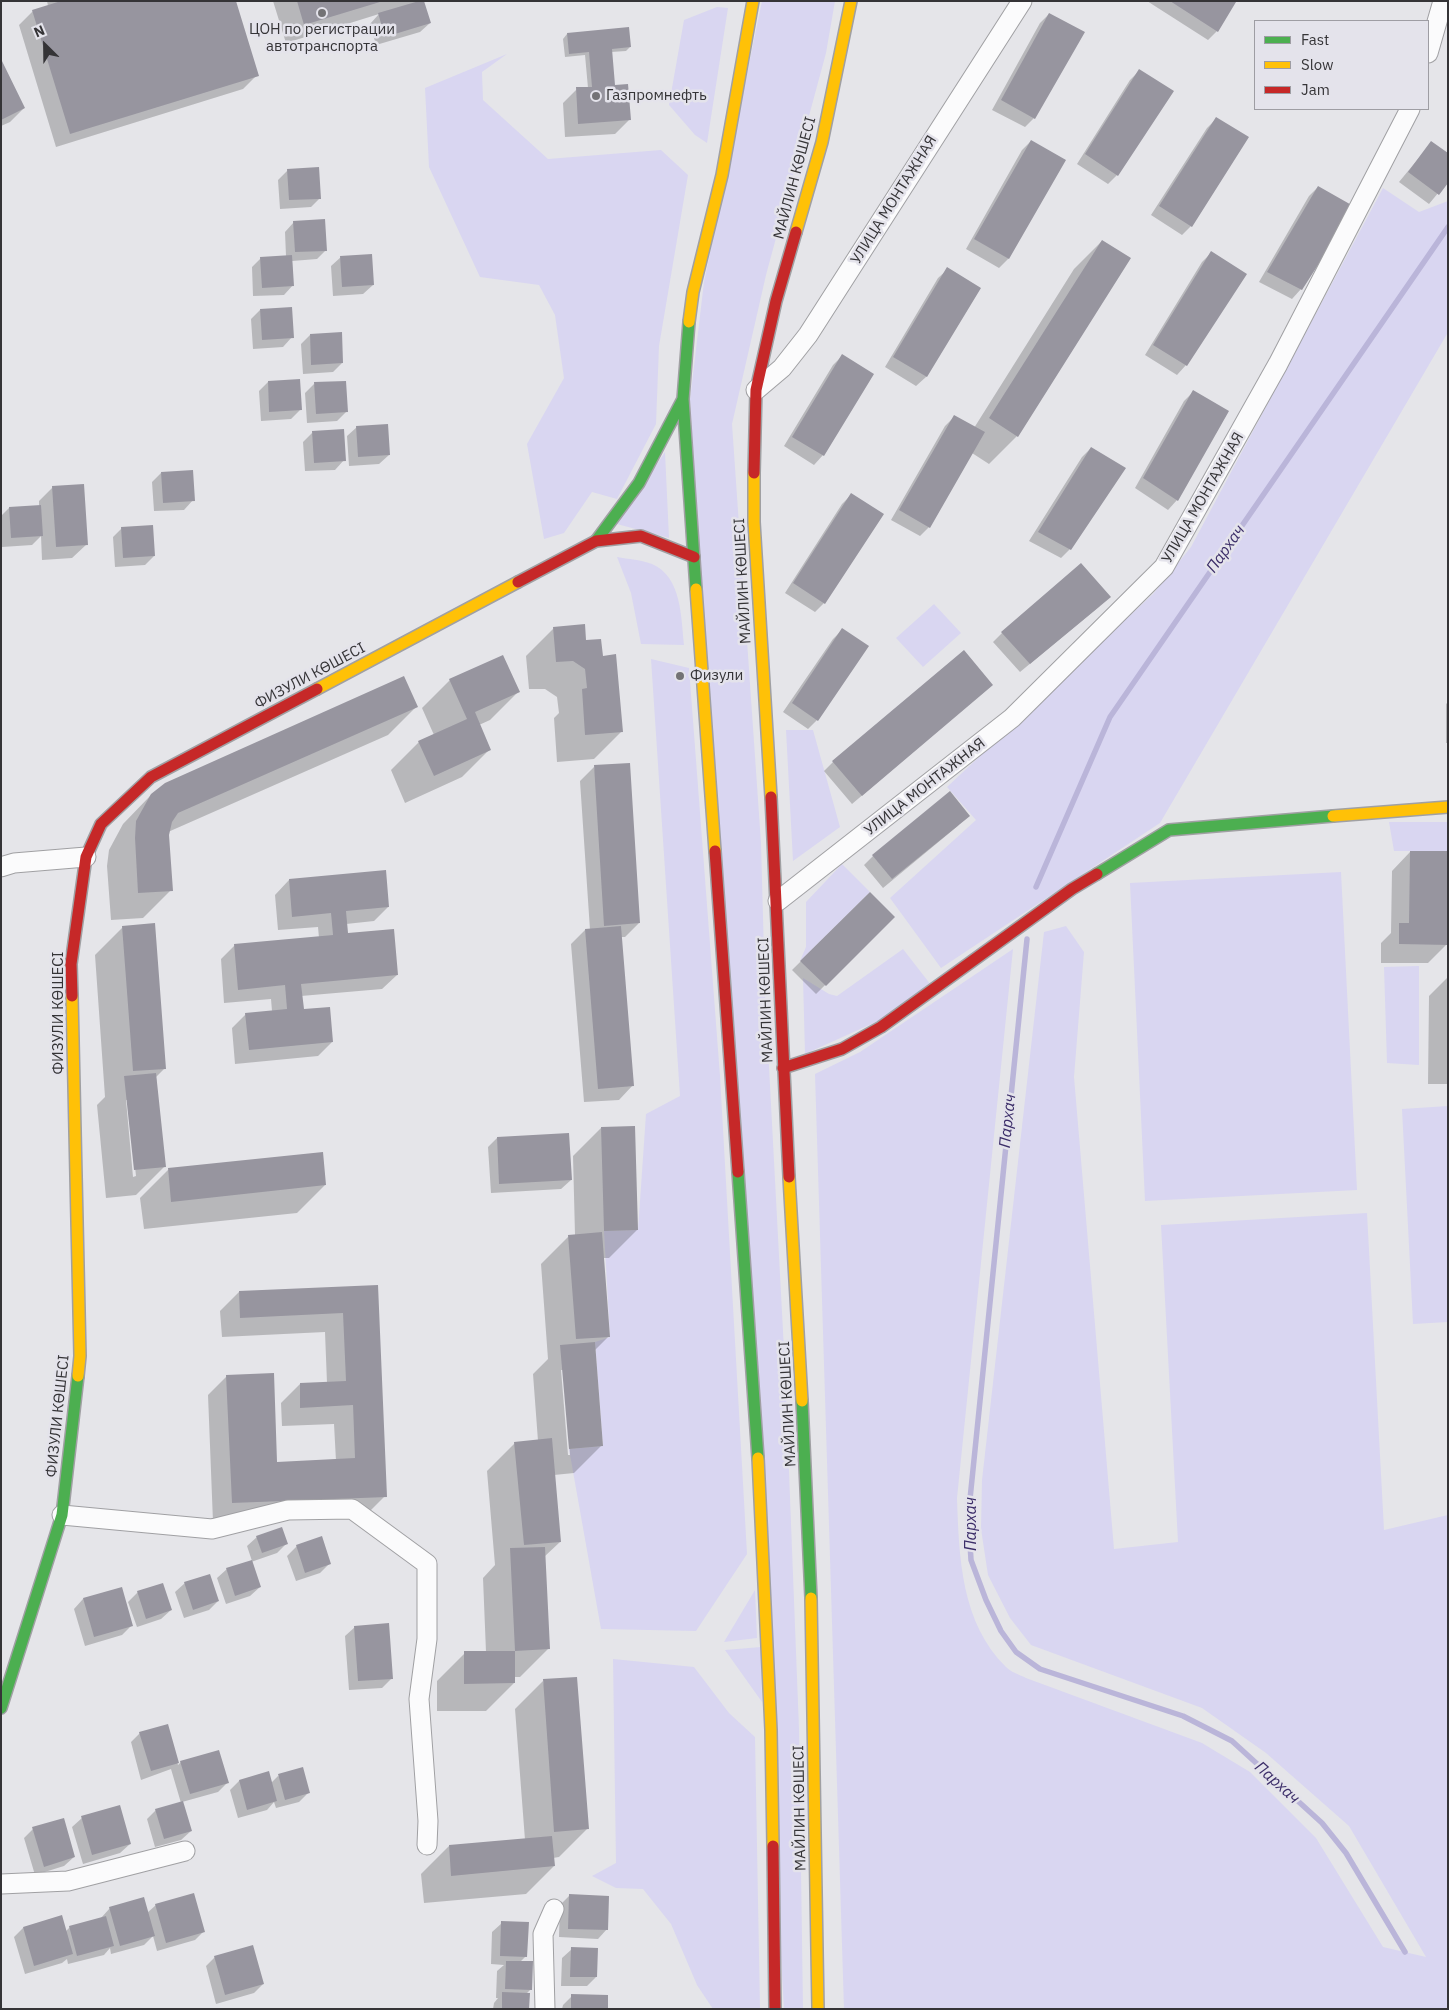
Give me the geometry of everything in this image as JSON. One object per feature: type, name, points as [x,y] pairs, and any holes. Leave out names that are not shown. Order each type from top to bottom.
[{"type":"main road","name":"МАЙЛИН КӨШЕСІ","points":[[753,1],[722,175],[692,292],[683,399],[758,1456],[771,1730],[775,2009]]},
{"type":"main road","name":"МАЙЛИН КӨШЕСІ","points":[[818,2009],[810,1548],[783,1068],[778,901],[754,522],[756,390],[776,300],[822,142],[851,1]]},
{"type":"main road","points":[[596,541],[639,483],[683,399]]},
{"type":"main road","points":[[596,541],[641,536],[694,558]]},
{"type":"main road","name":"ФИЗУЛИ КӨШЕСІ","points":[[1,1708],[62,1515],[80,1356],[71,964],[86,857],[102,824],[151,777],[596,541]]},
{"type":"main road","points":[[783,1068],[842,1049],[881,1026],[1072,889],[1169,830],[1448,807]]},
{"type":"street","name":"УЛИЦА МОНТАЖНАЯ","points":[[756,390],[782,368],[808,335],[1022,1]]},
{"type":"street","points":[[1429,50],[1443,1]]},
{"type":"street","name":"УЛИЦА МОНТАЖНАЯ","points":[[778,901],[1012,718],[1164,567],[1278,364],[1409,110]]},
{"type":"street","points":[[1,867],[86,857]]},
{"type":"street","points":[[62,1515],[212,1529],[288,1510],[352,1509],[427,1564],[427,1639],[419,1699],[428,1820],[427,1845]]},
{"type":"street","points":[[1,1884],[68,1881],[185,1851]]},
{"type":"street","points":[[545,2009],[543,1934],[554,1909]]},
{"type":"shaded area","points":[[762,1],[835,1],[826,53],[766,275],[732,424],[761,843],[765,991],[785,1369],[799,1729],[803,2009],[784,2009],[690,400],[704,282]]},
{"type":"shaded area","points":[[717,7],[728,8],[707,143],[695,135],[669,105],[684,20]]},
{"type":"shaded area","points":[[507,54],[482,72],[483,100],[548,159],[661,150],[688,175],[659,346],[656,424],[617,499],[592,492],[564,533],[544,539],[527,444],[564,378],[555,315],[539,285],[480,277],[429,167],[425,88]]},
{"type":"shaded area","points":[[1383,188],[1419,212],[1448,201],[1447,334],[1160,823],[941,968],[890,898],[976,820],[947,787],[1153,594],[1191,547]]},
{"type":"shaded area","points":[[665,452],[669,538],[617,524]]},
{"type":"shaded area","points":[[617,557],[652,564],[662,570],[669,578],[675,588],[678,599],[684,645],[641,644],[631,593]]},
{"type":"shaded area","points":[[934,604],[961,633],[923,667],[896,638]]},
{"type":"shaded area","points":[[651,659],[689,668],[720,1076],[747,1554],[696,1631],[601,1629],[569,1449],[603,1446],[595,1342],[610,1337],[604,1231],[638,1230],[646,1114],[680,1096]]},
{"type":"shaded area","points":[[786,730],[813,730],[840,827],[793,861]]},
{"type":"shaded area","points":[[1389,822],[1448,822],[1448,851],[1394,851]]},
{"type":"shaded area","points":[[842,864],[870,892],[800,961],[806,947],[806,902]]},
{"type":"shaded area","points":[[1341,872],[1357,1190],[1145,1201],[1130,883]]},
{"type":"shaded area","points":[[1066,926],[1084,952],[1074,1077],[1114,1549],[1178,1542],[1161,1225],[1367,1213],[1384,1530],[1448,1515],[1448,2009],[844,2009],[815,1074],[860,1052],[1013,949],[957,1498],[959,1543],[965,1588],[971,1610],[991,1650],[1013,1672],[1202,1743],[1250,1772],[1316,1838],[1383,1947],[1426,1957],[1349,1826],[1266,1753],[1202,1708],[1031,1645],[1010,1618],[988,1575],[981,1529],[982,1480],[1044,932]]},
{"type":"shaded area","points":[[903,949],[931,985],[878,1021],[805,1054],[803,978],[829,994],[837,996]]},
{"type":"shaded area","points":[[1419,966],[1419,1065],[1387,1063],[1384,967]]},
{"type":"shaded area","points":[[1448,1106],[1448,1322],[1413,1324],[1402,1109]]},
{"type":"shaded area","points":[[755,1590],[757,1638],[724,1642]]},
{"type":"shaded area","points":[[761,1647],[762,1702],[725,1650]]},
{"type":"shaded area","points":[[613,1659],[694,1667],[729,1713],[755,1737],[760,2009],[713,2009],[697,1985],[671,1924],[643,1889],[616,1888],[592,1876],[616,1863]]},
{"type":"building","points":[[61,1],[236,1],[259,76],[70,134],[32,10]]},
{"type":"building","name":"ЦОН по регистрации автотранспорта","points":[[297,1],[380,1],[380,2],[304,25]]},
{"type":"building","points":[[424,1],[431,23],[385,37],[378,13]]},
{"type":"building","points":[[1170,1],[1235,1],[1236,2],[1218,32]]},
{"type":"building","points":[[1049,13],[1085,32],[1035,119],[1001,100]]},
{"type":"building","points":[[629,27],[631,47],[612,49],[615,85],[628,84],[631,120],[578,124],[576,87],[592,87],[589,52],[569,54],[567,33]]},
{"type":"building","points":[[1,59],[25,108],[1,120]]},
{"type":"building","points":[[1139,69],[1174,91],[1118,176],[1085,154]]},
{"type":"building","points":[[1216,117],[1249,137],[1192,227],[1159,206]]},
{"type":"building","points":[[1031,140],[1066,160],[1009,259],[974,239]]},
{"type":"building","points":[[1431,141],[1448,153],[1448,183],[1439,195],[1408,172]]},
{"type":"building","points":[[319,167],[321,199],[289,200],[287,169]]},
{"type":"building","points":[[1318,186],[1355,207],[1302,290],[1267,272]]},
{"type":"building","points":[[325,219],[327,251],[295,252],[293,221]]},
{"type":"building","points":[[1102,240],[1131,258],[1018,437],[989,418]]},
{"type":"building","points":[[1211,251],[1247,274],[1187,366],[1153,345]]},
{"type":"building","points":[[372,254],[374,285],[342,287],[340,256]]},
{"type":"building","points":[[292,255],[294,286],[262,288],[260,257]]},
{"type":"building","points":[[947,267],[981,288],[927,377],[893,357]]},
{"type":"building","points":[[292,307],[294,338],[262,340],[260,309]]},
{"type":"building","points":[[342,332],[343,363],[311,365],[310,334]]},
{"type":"building","points":[[842,354],[874,374],[824,456],[792,437]]},
{"type":"building","points":[[300,379],[302,410],[269,412],[268,381]]},
{"type":"building","points":[[346,381],[348,412],[316,414],[314,382]]},
{"type":"building","points":[[1193,390],[1229,411],[1178,501],[1143,478]]},
{"type":"building","points":[[954,415],[985,432],[930,528],[899,510]]},
{"type":"building","points":[[388,424],[390,455],[358,457],[356,426]]},
{"type":"building","points":[[344,429],[346,461],[314,463],[312,431]]},
{"type":"building","points":[[1091,447],[1126,468],[1071,550],[1038,532]]},
{"type":"building","points":[[193,470],[195,501],[163,503],[161,472]]},
{"type":"building","points":[[84,484],[88,545],[56,547],[52,486]]},
{"type":"building","points":[[851,493],[884,514],[825,604],[793,583]]},
{"type":"building","points":[[41,505],[43,536],[11,538],[9,507]]},
{"type":"building","points":[[153,525],[155,556],[123,558],[121,527]]},
{"type":"building","points":[[1081,563],[1111,597],[1030,664],[1001,632]]},
{"type":"building","points":[[585,624],[586,640],[601,639],[603,656],[616,654],[623,732],[585,735],[582,689],[587,688],[585,669],[573,661],[556,662],[553,627]]},
{"type":"building","points":[[842,628],[869,646],[818,721],[792,703]]},
{"type":"building","points":[[964,650],[993,685],[862,796],[832,761]]},
{"type":"building","points":[[503,655],[520,692],[475,712],[491,750],[434,776],[418,741],[467,719],[449,679]]},
{"type":"building","points":[[404,676],[418,707],[178,813],[172,822],[169,835],[173,891],[138,893],[136,821],[151,794],[165,783]]},
{"type":"building","points":[[630,763],[640,923],[604,926],[594,765]]},
{"type":"building","points":[[950,791],[970,816],[892,879],[872,855]]},
{"type":"building","points":[[1410,851],[1448,851],[1448,945],[1399,944],[1399,923],[1409,923]]},
{"type":"building","points":[[386,870],[389,907],[346,911],[348,933],[394,929],[398,975],[301,984],[304,1009],[330,1007],[333,1042],[249,1050],[245,1013],[287,1009],[285,985],[238,990],[234,944],[333,935],[331,913],[292,917],[289,879]]},
{"type":"building","points":[[870,892],[895,917],[826,986],[800,961]]},
{"type":"building","points":[[155,923],[166,1069],[133,1071],[122,926]]},
{"type":"building","points":[[621,926],[634,1086],[598,1089],[585,929]]},
{"type":"building","points":[[156,1073],[166,1167],[134,1170],[124,1076]]},
{"type":"building","points":[[635,1126],[638,1230],[604,1231],[601,1127]]},
{"type":"building","points":[[569,1133],[572,1180],[499,1184],[497,1137]]},
{"type":"building","points":[[323,1152],[326,1185],[171,1202],[168,1168]]},
{"type":"building","points":[[602,1232],[610,1337],[576,1339],[568,1235]]},
{"type":"building","points":[[378,1285],[387,1497],[232,1503],[226,1375],[274,1373],[277,1462],[355,1458],[353,1405],[300,1408],[300,1383],[346,1381],[343,1313],[240,1318],[239,1291]]},
{"type":"building","points":[[595,1342],[603,1446],[569,1449],[560,1345]]},
{"type":"building","points":[[552,1438],[561,1542],[524,1545],[514,1442]]},
{"type":"building","points":[[282,1527],[288,1544],[262,1553],[256,1536]]},
{"type":"building","points":[[322,1536],[331,1564],[305,1573],[296,1545]]},
{"type":"building","points":[[545,1547],[550,1649],[515,1651],[510,1548]]},
{"type":"building","points":[[252,1560],[261,1587],[235,1596],[226,1568]]},
{"type":"building","points":[[210,1574],[219,1601],[193,1610],[184,1582]]},
{"type":"building","points":[[163,1583],[172,1610],[146,1619],[137,1591]]},
{"type":"building","points":[[122,1587],[133,1626],[94,1637],[83,1598]]},
{"type":"building","points":[[389,1623],[393,1679],[358,1681],[354,1626]]},
{"type":"building","points":[[464,1651],[515,1651],[515,1683],[464,1684]]},
{"type":"building","points":[[577,1677],[589,1829],[554,1832],[543,1679]]},
{"type":"building","points":[[168,1724],[179,1763],[151,1771],[139,1732]]},
{"type":"building","points":[[219,1750],[229,1783],[190,1794],[180,1761]]},
{"type":"building","points":[[303,1767],[310,1793],[285,1800],[278,1774]]},
{"type":"building","points":[[269,1771],[277,1801],[247,1810],[239,1780]]},
{"type":"building","points":[[183,1801],[192,1831],[164,1839],[155,1809]]},
{"type":"building","points":[[120,1805],[131,1844],[92,1855],[81,1816]]},
{"type":"building","points":[[64,1818],[75,1857],[44,1867],[32,1827]]},
{"type":"building","points":[[552,1836],[555,1866],[451,1876],[449,1845]]},
{"type":"building","points":[[194,1893],[205,1932],[166,1943],[155,1904]]},
{"type":"building","points":[[569,1894],[609,1896],[608,1930],[568,1929]]},
{"type":"building","points":[[144,1897],[155,1936],[120,1946],[109,1907]]},
{"type":"building","points":[[62,1915],[73,1954],[34,1966],[23,1927]]},
{"type":"building","points":[[106,1916],[114,1946],[77,1956],[69,1926]]},
{"type":"building","points":[[501,1921],[529,1922],[527,1957],[500,1956]]},
{"type":"building","points":[[253,1945],[264,1984],[225,1995],[214,1956]]},
{"type":"building","points":[[571,1947],[598,1948],[597,1977],[570,1977]]},
{"type":"building","points":[[506,1961],[533,1961],[532,1990],[505,1989]]},
{"type":"building","points":[[502,1992],[530,1993],[529,2009],[502,2009]]},
{"type":"building","points":[[571,1994],[608,1995],[608,2009],[571,2009]]},
{"type":"waterway","name":"Пархач","points":[[1036,887],[1110,717],[1448,227]]},
{"type":"waterway","name":"Пархач","points":[[1027,939],[970,1499],[971,1560],[986,1600],[1001,1631],[1016,1652],[1040,1669],[1183,1716],[1232,1741],[1322,1823],[1346,1853],[1405,1952]]},
{"type":"traffic: fast","points":[[689,322],[683,399],[696,589]]},
{"type":"traffic: fast","points":[[596,541],[639,483],[683,399]]},
{"type":"traffic: fast","points":[[1097,874],[1169,830],[1333,816]]},
{"type":"traffic: fast","points":[[738,1172],[758,1458]]},
{"type":"traffic: fast","points":[[1,1708],[62,1515],[78,1376]]},
{"type":"traffic: fast","points":[[802,1401],[811,1598]]},
{"type":"traffic: slow","points":[[689,322],[693,292],[722,175],[753,1]]},
{"type":"traffic: slow","points":[[796,232],[822,142],[851,1]]},
{"type":"traffic: slow","points":[[754,473],[754,522],[771,797]]},
{"type":"traffic: slow","points":[[317,689],[518,582]]},
{"type":"traffic: slow","points":[[696,589],[715,851]]},
{"type":"traffic: slow","points":[[1333,816],[1448,807]]},
{"type":"traffic: slow","points":[[72,996],[80,1356],[78,1376]]},
{"type":"traffic: slow","points":[[789,1177],[802,1401]]},
{"type":"traffic: slow","points":[[758,1458],[771,1730],[773,1846]]},
{"type":"traffic: slow","points":[[811,1598],[818,2009]]},
{"type":"traffic: jam","points":[[754,473],[756,390],[776,301],[796,232]]},
{"type":"traffic: jam","points":[[518,582],[596,541],[641,536],[694,557]]},
{"type":"traffic: jam","points":[[72,996],[71,964],[86,857],[101,824],[151,777],[317,689]]},
{"type":"traffic: jam","points":[[771,797],[789,1177]]},
{"type":"traffic: jam","points":[[715,851],[738,1172]]},
{"type":"traffic: jam","points":[[783,1068],[842,1049],[881,1027],[1072,889],[1097,874]]},
{"type":"traffic: jam","points":[[773,1846],[775,2009]]},
{"type":"place","name":"ЦОН по регистрации автотранспорта","points":[[322,13]]},
{"type":"place","name":"Газпромнефть","points":[[596,96]]},
{"type":"place","name":"Физули","points":[[680,676]]}]
